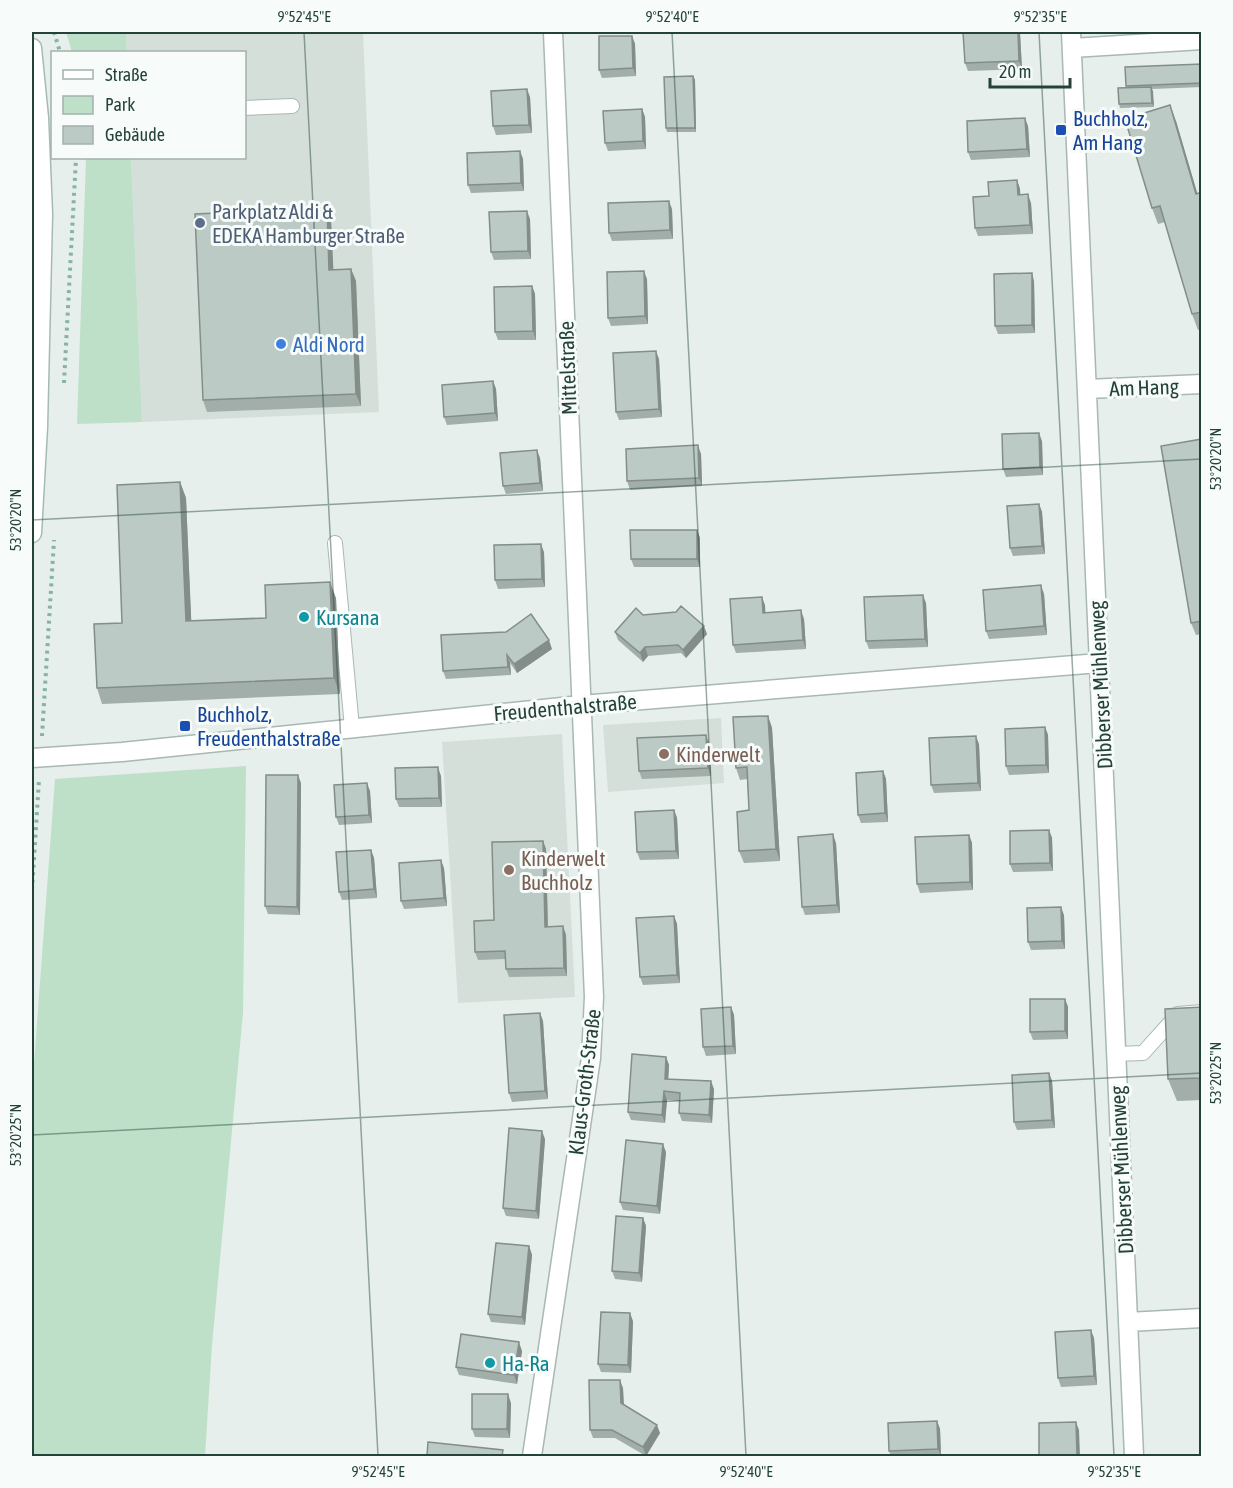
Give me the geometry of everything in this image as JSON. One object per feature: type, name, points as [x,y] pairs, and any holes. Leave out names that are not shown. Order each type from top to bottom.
[{"type":"street","name":"Mittelstraße","points":[[553,32],[581,705]]},
{"type":"street","name":"Dibberser Mühlenweg","points":[[1134,1456],[1071,40],[1202,40]]},
{"type":"street","points":[[32,48],[46,118],[38,427],[32,533]]},
{"type":"street","name":"Am Hang","points":[[1087,389],[1202,384]]},
{"type":"street","name":"Freudenthalstraße","points":[[32,758],[122,752],[581,705],[1099,663]]},
{"type":"street","name":"Klaus-Groth-Straße","points":[[532,1456],[591,1058],[594,997],[581,705]]},
{"type":"street","points":[[1128,1322],[1202,1318]]},
{"type":"lane","points":[[246,108],[292,106]]},
{"type":"lane","points":[[335,543],[352,728]]},
{"type":"lane","points":[[1116,1054],[1143,1053],[1178,1014],[1202,1012]]},
{"type":"path","points":[[54,32],[60,51]]},
{"type":"shaded area","points":[[126,32],[363,32],[379,412],[142,422],[131,159],[246,159],[246,51],[127,51]]},
{"type":"shaded area","name":"Kinderwelt","points":[[721,718],[724,783],[608,792],[603,725]]},
{"type":"shaded area","name":"Kinderwelt Buchholz","points":[[562,734],[575,997],[458,1003],[442,742]]},
{"type":"green space","points":[[66,32],[126,32],[127,51],[72,51]]},
{"type":"green space","points":[[86,159],[131,159],[142,422],[77,424]]},
{"type":"green space","points":[[246,766],[243,1013],[212,1345],[205,1456],[32,1456],[32,1091],[55,779]]},
{"type":"building","points":[[963,32],[1018,32],[1019,61],[965,63]]},
{"type":"building","points":[[599,36],[632,36],[633,68],[599,70]]},
{"type":"building","points":[[1202,64],[1202,83],[1126,86],[1125,67]]},
{"type":"building","points":[[693,76],[695,128],[666,128],[664,77]]},
{"type":"building","points":[[1151,87],[1152,103],[1119,104],[1118,88]]},
{"type":"building","points":[[527,89],[529,125],[493,126],[491,91]]},
{"type":"building","points":[[1170,105],[1196,194],[1202,192],[1202,312],[1192,314],[1160,206],[1152,208],[1125,119]]},
{"type":"building","points":[[642,109],[643,141],[605,143],[603,111]]},
{"type":"building","points":[[1025,118],[1027,149],[968,152],[967,121]]},
{"type":"building","points":[[520,151],[521,183],[468,185],[467,153]]},
{"type":"building","points":[[1017,180],[1018,195],[1028,194],[1030,225],[975,228],[973,197],[989,196],[988,182]]},
{"type":"building","points":[[669,201],[670,230],[609,233],[608,203]]},
{"type":"building","name":"Aldi Nord","points":[[327,208],[329,270],[351,269],[356,394],[203,400],[195,214]]},
{"type":"building","points":[[527,211],[528,251],[491,252],[489,212]]},
{"type":"building","points":[[644,271],[645,316],[608,318],[607,272]]},
{"type":"building","points":[[1032,273],[1032,325],[995,326],[994,274]]},
{"type":"building","points":[[532,286],[533,331],[495,332],[494,287]]},
{"type":"building","points":[[656,351],[659,409],[616,412],[613,353]]},
{"type":"building","points":[[493,381],[495,413],[444,417],[442,385]]},
{"type":"building","points":[[1039,433],[1040,467],[1003,469],[1002,434]]},
{"type":"building","points":[[1202,439],[1202,621],[1191,623],[1161,446]]},
{"type":"building","points":[[698,445],[699,478],[627,481],[626,449]]},
{"type":"building","points":[[537,450],[540,483],[503,486],[500,453]]},
{"type":"building","name":"Kursana","points":[[180,482],[186,621],[266,618],[265,585],[330,582],[334,678],[97,688],[94,624],[122,623],[117,485]]},
{"type":"building","points":[[1039,504],[1042,546],[1010,548],[1007,506]]},
{"type":"building","points":[[630,530],[697,530],[697,559],[631,559]]},
{"type":"building","points":[[541,544],[542,579],[495,580],[494,545]]},
{"type":"building","points":[[1041,585],[1044,626],[986,631],[983,590]]},
{"type":"building","points":[[923,595],[925,639],[866,641],[864,597]]},
{"type":"building","points":[[762,597],[763,613],[801,610],[803,640],[733,645],[730,599]]},
{"type":"building","points":[[681,606],[704,626],[683,650],[678,645],[645,647],[640,653],[615,632],[636,608],[643,615],[676,612]]},
{"type":"building","points":[[531,614],[549,640],[514,664],[507,655],[508,667],[443,671],[441,635],[506,632]]},
{"type":"building","points":[[768,716],[776,849],[739,851],[737,812],[749,810],[747,767],[736,768],[733,717]]},
{"type":"building","points":[[1045,727],[1046,765],[1006,766],[1005,729]]},
{"type":"building","points":[[706,735],[708,768],[639,771],[637,738]]},
{"type":"building","points":[[976,736],[978,783],[931,785],[929,738]]},
{"type":"building","points":[[438,767],[439,798],[396,799],[395,768]]},
{"type":"building","points":[[883,771],[885,813],[858,815],[856,773]]},
{"type":"building","points":[[266,775],[298,775],[297,907],[265,906]]},
{"type":"building","points":[[367,783],[369,815],[336,817],[334,785]]},
{"type":"building","points":[[674,810],[676,851],[637,852],[635,812]]},
{"type":"building","points":[[1049,830],[1050,863],[1010,864],[1010,831]]},
{"type":"building","points":[[833,834],[837,905],[802,907],[798,837]]},
{"type":"building","points":[[969,835],[970,882],[917,884],[915,837]]},
{"type":"building","points":[[543,841],[545,927],[563,926],[564,968],[506,969],[505,951],[475,952],[474,921],[494,920],[492,842]]},
{"type":"building","points":[[371,850],[374,889],[339,892],[336,852]]},
{"type":"building","points":[[441,860],[444,898],[401,901],[399,863]]},
{"type":"building","points":[[1061,907],[1062,941],[1028,942],[1027,908]]},
{"type":"building","points":[[674,916],[677,975],[640,977],[636,918]]},
{"type":"building","points":[[1030,999],[1065,999],[1065,1031],[1030,1032]]},
{"type":"building","points":[[731,1007],[733,1046],[703,1047],[701,1009]]},
{"type":"building","points":[[1202,1007],[1202,1078],[1168,1079],[1165,1009]]},
{"type":"building","points":[[540,1013],[545,1091],[509,1093],[504,1015]]},
{"type":"building","points":[[632,1054],[666,1057],[665,1079],[711,1081],[709,1115],[679,1113],[680,1093],[664,1091],[662,1115],[628,1112]]},
{"type":"building","points":[[1049,1073],[1052,1120],[1014,1122],[1012,1075]]},
{"type":"building","points":[[509,1128],[542,1131],[536,1211],[503,1208]]},
{"type":"building","points":[[626,1140],[663,1144],[657,1206],[620,1202]]},
{"type":"building","points":[[616,1216],[643,1218],[639,1273],[612,1271]]},
{"type":"building","points":[[496,1243],[529,1246],[522,1317],[488,1314]]},
{"type":"building","points":[[601,1312],[630,1313],[628,1365],[598,1364]]},
{"type":"building","points":[[1091,1330],[1094,1376],[1058,1378],[1055,1332]]},
{"type":"building","name":"Ha-Ra","points":[[461,1334],[519,1342],[514,1375],[456,1367]]},
{"type":"building","points":[[589,1380],[620,1380],[621,1403],[657,1425],[643,1447],[612,1430],[590,1430]]},
{"type":"building","points":[[472,1394],[508,1394],[507,1429],[472,1429]]},
{"type":"building","points":[[937,1421],[938,1449],[889,1451],[888,1423]]},
{"type":"building","points":[[1076,1422],[1077,1456],[1039,1456],[1039,1423]]},
{"type":"building","points":[[428,1442],[503,1450],[502,1456],[427,1456]]},
{"type":"place","name":"Buchholz, Am Hang","points":[[1061,130]]},
{"type":"place","name":"Parkplatz Aldi & EDEKA Hamburger Straße","points":[[200,223]]},
{"type":"place","name":"Aldi Nord","points":[[281,344]]},
{"type":"place","name":"Kursana","points":[[304,617]]},
{"type":"place","name":"Buchholz, Freudenthalstraße","points":[[185,726]]},
{"type":"place","name":"Kinderwelt","points":[[664,754]]},
{"type":"place","name":"Kinderwelt Buchholz","points":[[509,870]]},
{"type":"place","name":"Ha-Ra","points":[[490,1363]]}]
